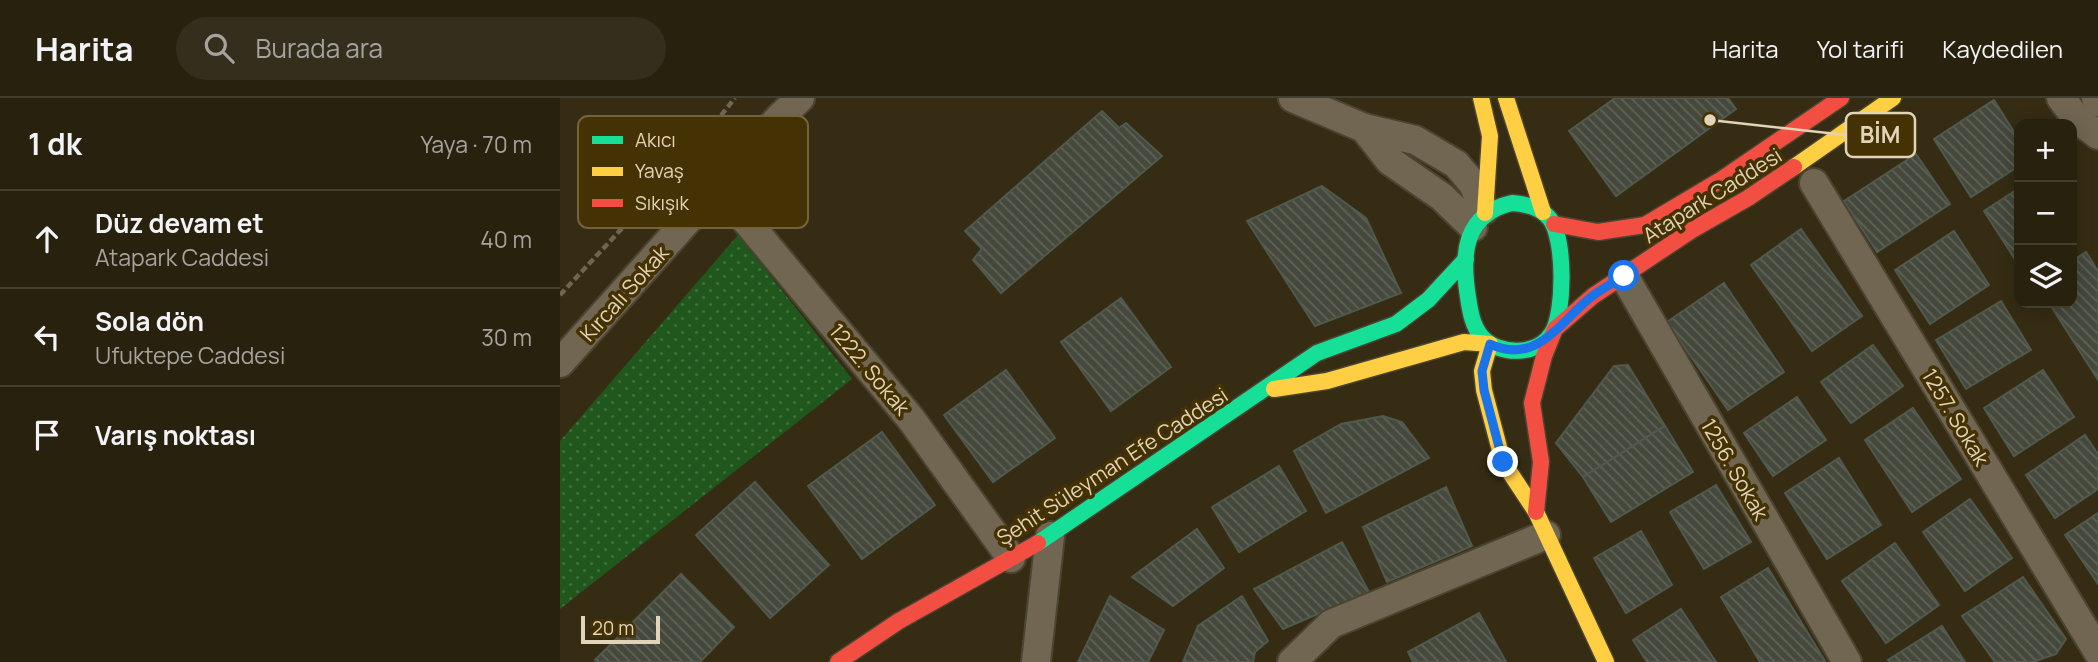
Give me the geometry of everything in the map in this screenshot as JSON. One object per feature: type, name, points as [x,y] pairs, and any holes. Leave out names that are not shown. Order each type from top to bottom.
[{"type":"street","name":"Kırcalı Sokak","points":[[781,116],[800,98]]},
{"type":"street","points":[[1293,98],[1364,128],[1415,140],[1456,163],[1473,184],[1479,220]]},
{"type":"street","points":[[1481,98],[1490,136],[1479,220],[1466,259],[1469,311],[1478,333],[1490,344],[1482,371],[1484,390],[1503,462],[1541,524],[1606,662]]},
{"type":"street","points":[[1506,98],[1523,156],[1559,241],[1562,303],[1560,320],[1544,356],[1532,403],[1541,463],[1541,524]]},
{"type":"street","points":[[1479,220],[1493,208],[1530,204],[1548,218],[1598,232],[1645,225],[1719,181],[1841,98]]},
{"type":"street","name":"Atapark Caddesi","points":[[1265,390],[1326,381],[1464,342],[1490,344],[1517,351],[1542,343],[1593,296],[1692,230],[1748,198],[1817,153],[1893,98]]},
{"type":"street","points":[[2061,98],[2077,119],[2098,135]]},
{"type":"street","name":"1257. Sokak","points":[[1814,183],[2098,652]]},
{"type":"street","name":"Kırcalı Sokak","points":[[560,363],[681,228]]},
{"type":"street","name":"1222. Sokak","points":[[752,228],[911,419],[1011,558]]},
{"type":"street","name":"Şehit Süleyman Efe Caddesi","points":[[838,662],[899,621],[1050,536],[1317,353],[1396,324],[1428,300],[1466,259]]},
{"type":"street","name":"1256. Sokak","points":[[1624,276],[1847,662]]},
{"type":"street","points":[[1292,662],[1331,624],[1541,524]]},
{"type":"street","points":[[1036,662],[1050,536]]},
{"type":"path","points":[[720,116],[735,98]]},
{"type":"path","points":[[560,295],[622,228]]},
{"type":"green space","points":[[738,235],[852,379],[560,609],[560,441]]},
{"type":"building","points":[[1615,98],[1728,98],[1736,109],[1616,196],[1569,131]]},
{"type":"building","points":[[1994,100],[2014,132],[2014,169],[1971,197],[1934,139]]},
{"type":"building","points":[[1102,111],[1119,128],[1126,123],[1162,156],[1001,293],[973,260],[982,249],[965,231]]},
{"type":"building","points":[[1916,154],[1950,204],[1877,252],[1844,201]]},
{"type":"building","points":[[1322,186],[1366,218],[1401,293],[1315,326],[1247,221]]},
{"type":"building","points":[[2014,191],[2014,258],[1984,211]]},
{"type":"building","points":[[1801,229],[1862,316],[1812,351],[1751,265]]},
{"type":"building","points":[[1954,231],[1989,285],[1930,324],[1895,270]]},
{"type":"building","points":[[2086,252],[2098,271],[2098,380],[2052,308],[2077,308],[2077,258]]},
{"type":"building","points":[[1724,283],[1784,372],[1728,410],[1667,322]]},
{"type":"building","points":[[1121,298],[1171,367],[1111,411],[1061,342]]},
{"type":"building","points":[[2001,301],[2031,350],[1966,389],[1936,340]]},
{"type":"building","points":[[1873,345],[1903,386],[1851,423],[1821,382]]},
{"type":"building","points":[[1628,365],[1665,426],[1583,477],[1556,443],[1614,366]]},
{"type":"building","points":[[1006,370],[1055,438],[993,482],[944,415]]},
{"type":"building","points":[[2043,370],[2074,417],[2014,456],[1984,408]]},
{"type":"building","points":[[1797,397],[1826,440],[1773,476],[1744,433]]},
{"type":"building","points":[[1913,408],[1961,479],[1912,512],[1865,440]]},
{"type":"building","points":[[1383,416],[1402,422],[1429,458],[1326,513],[1294,451],[1341,424]]},
{"type":"building","points":[[1665,426],[1693,472],[1611,522],[1583,477]]},
{"type":"building","points":[[882,432],[935,505],[862,559],[808,486]]},
{"type":"building","points":[[2085,435],[2098,454],[2098,489],[2055,518],[2026,475]]},
{"type":"building","points":[[1839,458],[1881,525],[1827,559],[1785,493]]},
{"type":"building","points":[[1279,466],[1306,511],[1239,552],[1212,507]]},
{"type":"building","points":[[755,482],[829,565],[770,618],[696,535]]},
{"type":"building","points":[[1716,485],[1751,542],[1704,569],[1670,512]]},
{"type":"building","points":[[1446,487],[1472,546],[1387,582],[1363,527]]},
{"type":"building","points":[[1970,499],[2012,558],[1965,591],[1923,532]]},
{"type":"building","points":[[2098,513],[2098,584],[2065,535]]},
{"type":"building","points":[[1197,529],[1224,568],[1173,606],[1132,577]]},
{"type":"building","points":[[1641,531],[1672,585],[1626,613],[1594,558]]},
{"type":"building","points":[[1342,542],[1369,592],[1283,629],[1254,589]]},
{"type":"building","points":[[1895,543],[1939,605],[1886,643],[1842,581]]},
{"type":"building","points":[[1768,568],[1825,661],[1760,662],[1721,597]]},
{"type":"building","points":[[681,574],[734,627],[700,662],[597,662],[595,660]]},
{"type":"building","points":[[2023,577],[2066,639],[2056,654],[2033,662],[1995,662],[1962,616]]},
{"type":"building","points":[[1110,596],[1164,630],[1148,662],[1078,662]]},
{"type":"building","points":[[1242,596],[1268,641],[1255,652],[1253,662],[1183,662],[1198,626]]},
{"type":"building","points":[[1681,609],[1716,662],[1647,662],[1633,640]]},
{"type":"building","points":[[1479,613],[1506,662],[1413,662],[1408,652]]},
{"type":"building","points":[[1942,626],[1965,662],[1888,660]]},
{"type":"traffic: fast","points":[[1512,203],[1533,207],[1550,219],[1558,242],[1562,276],[1559,309],[1552,333],[1538,346],[1518,351],[1498,348],[1479,333],[1471,312],[1465,266],[1469,238],[1475,226],[1496,208],[1512,203]]},
{"type":"traffic: fast","points":[[1038,543],[1317,353],[1396,324],[1428,300],[1466,259]]},
{"type":"traffic: slow","points":[[1481,98],[1490,136],[1485,213]]},
{"type":"traffic: slow","points":[[1506,98],[1543,212]]},
{"type":"traffic: slow","points":[[1794,167],[1893,98]]},
{"type":"traffic: slow","points":[[1274,389],[1327,381],[1464,342],[1490,344],[1482,371],[1484,390],[1503,462],[1536,512],[1606,662]]},
{"type":"traffic: jam","points":[[1554,224],[1598,232],[1645,225],[1719,181],[1841,98]]},
{"type":"traffic: jam","points":[[1536,512],[1541,462],[1532,403],[1544,356],[1555,329],[1593,296],[1794,167]]},
{"type":"traffic: jam","points":[[838,662],[899,621],[1038,543]]},
{"type":"place","name":"BİM","points":[[1710,120]]},
{"type":"route","points":[[1503,462],[1484,390],[1482,371],[1490,344],[1497,348],[1517,351],[1542,343],[1593,296],[1624,276]]}]
